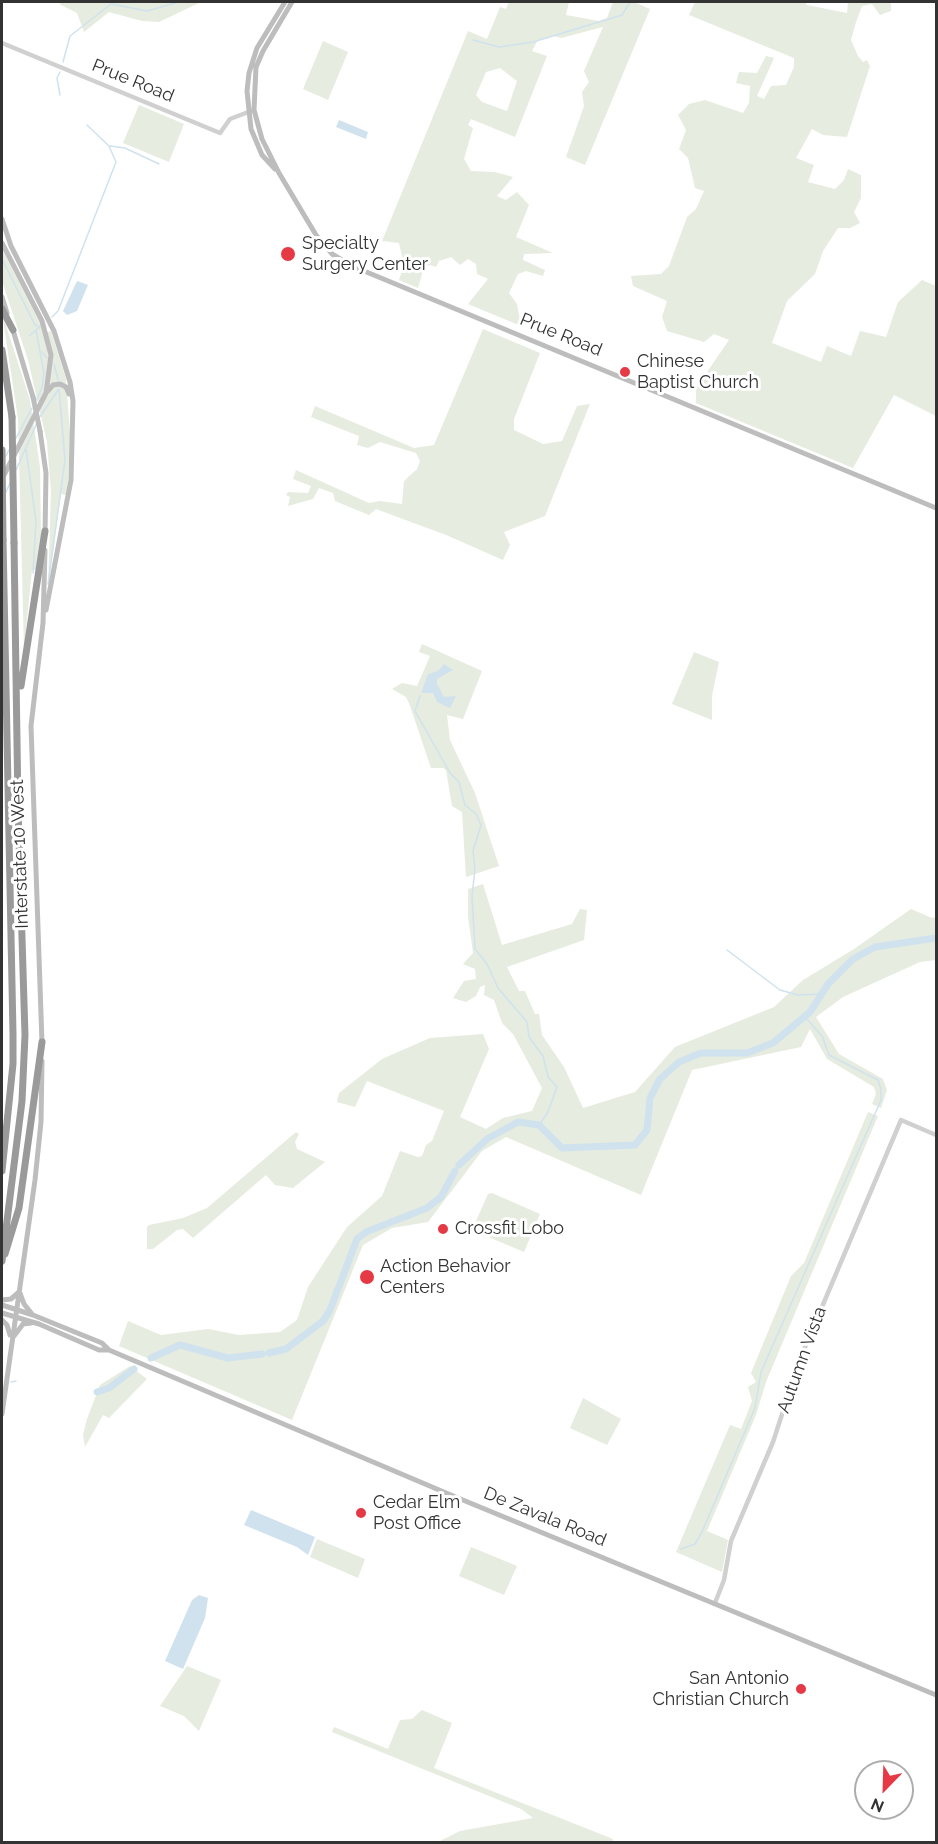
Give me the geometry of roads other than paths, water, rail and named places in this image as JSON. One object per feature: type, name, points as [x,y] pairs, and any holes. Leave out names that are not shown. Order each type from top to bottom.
[{"type":"highway","points":[[2,309],[13,330]]},
{"type":"highway","points":[[2,351],[12,417],[18,808],[25,1035],[22,1101],[2,1263]]},
{"type":"highway","points":[[2,450],[14,1034],[2,1171]]},
{"type":"highway","points":[[18,712],[27,637],[45,531]]},
{"type":"highway","points":[[2,1263],[19,1208],[42,1042]]},
{"type":"main road","points":[[251,111],[249,73],[260,42],[289,2]]},
{"type":"main road","points":[[256,68],[280,16]]},
{"type":"main road","points":[[251,111],[260,42]]},
{"type":"main road","name":"Prue Road","points":[[251,111],[279,173],[321,242],[345,263],[936,508]]},
{"type":"main road","points":[[2,219],[11,246],[54,331],[70,382],[73,401],[71,480],[44,624]]},
{"type":"main road","points":[[2,243],[47,336],[51,355],[46,393]]},
{"type":"main road","name":"Interstate 10 West","points":[[2,297],[33,398],[46,473],[44,624],[31,726],[42,1042],[41,1122],[2,1414]]},
{"type":"main road","points":[[2,480],[46,393],[53,385],[60,384],[66,387],[73,401]]},
{"type":"main road","points":[[2,1300],[11,1299],[20,1291],[24,1304],[33,1315]]},
{"type":"main road","name":"De Zavala Road","points":[[2,1305],[17,1308],[102,1343],[110,1350],[936,1695]]},
{"type":"main road","name":"De Zavala Road","points":[[2,1313],[39,1324],[99,1350],[110,1350]]},
{"type":"main road","points":[[2,1320],[7,1325],[11,1340]]},
{"type":"main road","points":[[11,1340],[23,1324],[39,1324]]},
{"type":"street","name":"Prue Road","points":[[2,43],[220,133],[231,119],[251,111]]},
{"type":"street","name":"Autumn Vista","points":[[715,1603],[726,1574],[731,1541],[773,1442],[800,1359],[901,1120],[936,1135]]},
{"type":"water","points":[[339,120],[368,132],[366,139],[336,127]]},
{"type":"water","points":[[77,281],[88,285],[77,311],[67,315],[63,311]]},
{"type":"water","points":[[444,664],[453,670],[437,679],[437,684],[444,697],[456,696],[450,708],[437,702],[433,693],[421,693],[428,674],[438,671]]},
{"type":"water","points":[[251,1510],[315,1537],[308,1555],[297,1547],[244,1525]]},
{"type":"water","points":[[199,1595],[208,1598],[205,1618],[183,1669],[165,1661],[192,1600]]},
{"type":"waterway","points":[[63,62],[70,36],[111,4],[147,11],[179,2]]},
{"type":"waterway","points":[[473,40],[499,47],[533,42],[622,15],[630,2]]},
{"type":"waterway","points":[[60,72],[57,78],[60,95]]},
{"type":"waterway","points":[[52,317],[58,311],[116,162],[109,146],[87,125]]},
{"type":"waterway","points":[[110,146],[125,148],[159,164]]},
{"type":"waterway","points":[[2,259],[35,325],[40,327]]},
{"type":"waterway","points":[[29,336],[40,327]]},
{"type":"waterway","points":[[36,330],[44,373],[42,388],[36,401]]},
{"type":"waterway","points":[[42,352],[47,358]]},
{"type":"waterway","points":[[54,364],[58,380]]},
{"type":"waterway","points":[[48,584],[65,460],[59,389]]},
{"type":"waterway","points":[[39,418],[58,390]]},
{"type":"waterway","points":[[16,438],[32,408]]},
{"type":"waterway","points":[[16,470],[37,423]]},
{"type":"waterway","points":[[26,449],[36,521],[33,573]]},
{"type":"waterway","points":[[5,457],[9,450]]},
{"type":"waterway","points":[[6,492],[10,483]]},
{"type":"waterway","points":[[420,696],[415,711],[450,773],[459,782],[465,805],[476,814],[481,825],[473,851],[475,869],[472,896],[475,949],[487,964],[498,988],[527,1022],[529,1037],[543,1056],[548,1077],[557,1087],[548,1112],[539,1125]]},
{"type":"waterway","points":[[459,1165],[487,1139],[518,1122],[539,1125],[562,1148],[635,1145],[647,1130],[650,1098],[660,1079],[679,1062],[701,1053],[747,1053],[773,1043],[810,1012],[828,984],[853,959],[875,947],[936,938]]},
{"type":"waterway","points":[[727,950],[780,990],[798,995],[822,994]]},
{"type":"waterway","points":[[681,1549],[695,1544],[702,1532],[755,1408],[761,1372],[881,1100],[878,1080],[829,1055],[822,1036],[805,1017]]},
{"type":"waterway","points":[[269,1353],[286,1349],[323,1321],[330,1310],[357,1239],[366,1232],[427,1208],[441,1197],[455,1171]]},
{"type":"waterway","points":[[151,1358],[180,1345],[228,1358],[262,1354]]},
{"type":"waterway","points":[[97,1392],[109,1388],[134,1369]]},
{"type":"waterway","points":[[11,1382],[16,1381]]},
{"type":"place","name":"Specialty Surgery Center","points":[[288,254]]},
{"type":"place","name":"Chinese Baptist Church","points":[[625,372]]},
{"type":"place","name":"Crossfit Lobo","points":[[443,1229]]},
{"type":"place","name":"Action Behavior Centers","points":[[367,1277]]},
{"type":"place","name":"Cedar Elm Post Office","points":[[361,1513]]},
{"type":"place","name":"San Antonio Christian Church","points":[[801,1689]]}]
